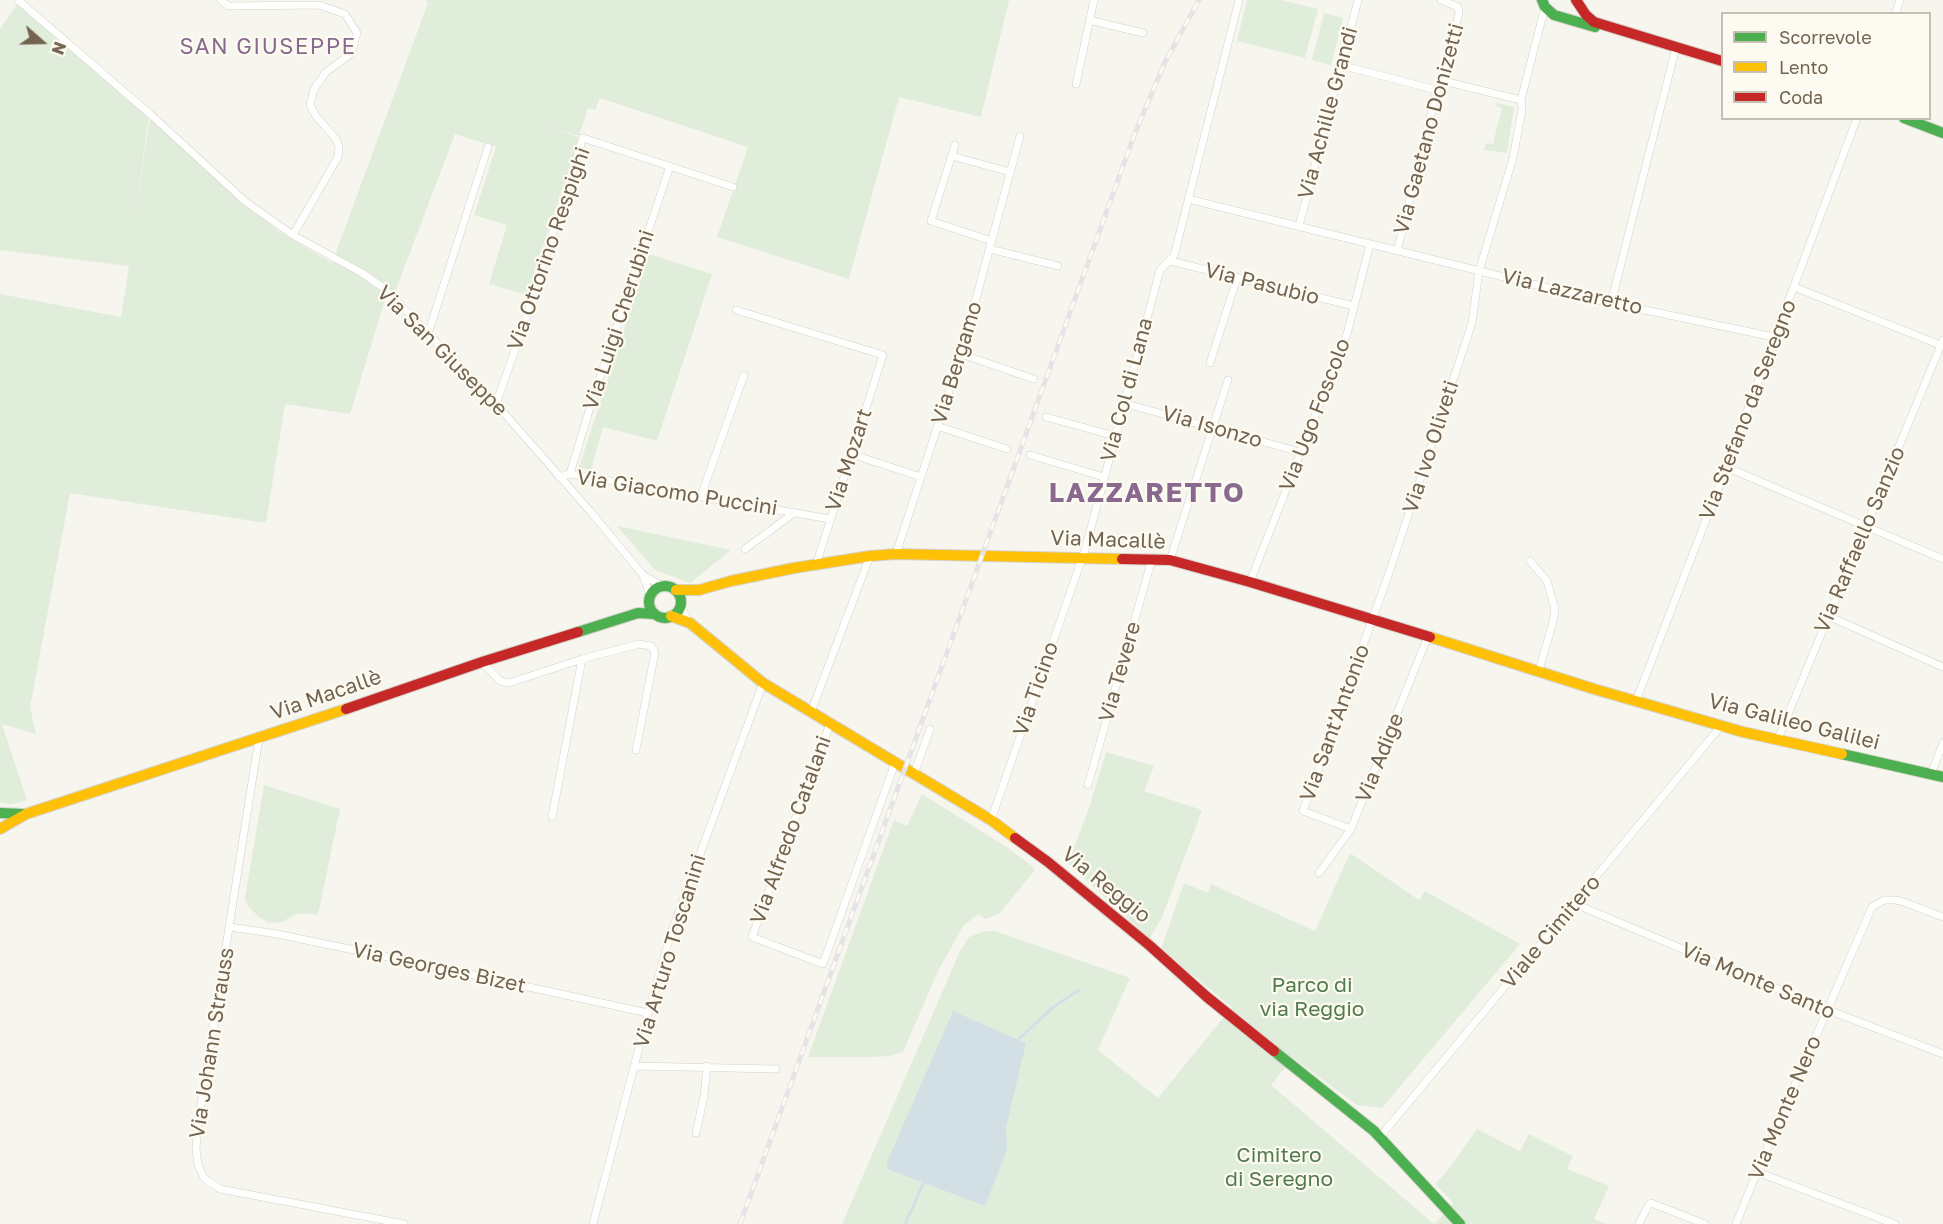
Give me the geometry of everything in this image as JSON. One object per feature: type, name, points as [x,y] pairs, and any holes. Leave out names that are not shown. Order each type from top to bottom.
[{"type":"street","name":"Via San Giuseppe","points":[[18,0],[150,114],[246,202],[293,235],[362,273],[384,288],[496,404],[643,575],[662,586]]},
{"type":"street","points":[[26,6],[31,0]]},
{"type":"street","points":[[221,0],[228,6],[319,5],[345,14],[357,33],[351,54],[326,72],[314,89],[310,105],[316,116],[336,139],[339,147],[338,157],[293,235]]},
{"type":"street","points":[[1076,84],[1094,0]]},
{"type":"street","name":"Via Col di Lana","points":[[1082,558],[1160,270],[1174,256],[1239,0]]},
{"type":"street","name":"Via Achille Grandi","points":[[1299,226],[1358,0]]},
{"type":"street","name":"Via Gaetano Donizetti","points":[[1397,251],[1437,90],[1443,81],[1459,13],[1458,7],[1441,0]]},
{"type":"street","points":[[1539,30],[1547,20],[1569,12],[1576,0]]},
{"type":"street","points":[[1576,0],[1591,20],[1656,39],[1662,43]]},
{"type":"street","points":[[1541,3],[1556,15],[1721,61]]},
{"type":"street","name":"Via Ivo Oliveti","points":[[1373,621],[1472,324],[1479,271],[1513,158],[1522,110],[1521,100],[1539,30],[1541,3]]},
{"type":"street","points":[[1089,20],[1143,33]]},
{"type":"street","points":[[1611,303],[1676,47]]},
{"type":"street","points":[[1340,65],[1437,90]]},
{"type":"street","points":[[1443,81],[1521,100]]},
{"type":"street","name":"Via Stefano da Seregno","points":[[1636,700],[1856,120]]},
{"type":"street","points":[[1909,120],[1943,133]]},
{"type":"street","name":"Via Bergamo","points":[[896,554],[962,354],[1020,136]]},
{"type":"street","name":"Via Ottorino Respighi","points":[[496,404],[584,138],[733,187]]},
{"type":"street","points":[[955,145],[931,221],[992,241]]},
{"type":"street","points":[[428,334],[488,147]]},
{"type":"street","points":[[952,156],[1010,172]]},
{"type":"street","name":"Via Luigi Cherubini","points":[[570,474],[670,166]]},
{"type":"street","name":"Via Lazzaretto","points":[[1188,199],[1611,303],[1702,320],[1774,337]]},
{"type":"street","name":"Via Ugo Foscolo","points":[[1250,582],[1347,334],[1370,244]]},
{"type":"street","points":[[990,249],[1058,266]]},
{"type":"street","name":"Via Pasubio","points":[[1170,261],[1354,306]]},
{"type":"street","points":[[1210,363],[1237,278]]},
{"type":"street","points":[[1794,287],[1942,344]]},
{"type":"street","name":"Via Mozart","points":[[736,310],[884,355],[816,565]]},
{"type":"street","name":"Via Raffaello Sanzio","points":[[1777,741],[1942,344]]},
{"type":"street","points":[[962,354],[1034,379]]},
{"type":"street","points":[[700,496],[744,375]]},
{"type":"street","points":[[1170,560],[1228,380]]},
{"type":"street","name":"Via Isonzo","points":[[1124,404],[1300,452]]},
{"type":"street","points":[[1046,417],[1115,436]]},
{"type":"street","points":[[938,426],[1007,449]]},
{"type":"street","points":[[851,454],[921,477]]},
{"type":"street","points":[[1030,455],[1104,477]]},
{"type":"street","points":[[1726,467],[1943,559]]},
{"type":"street","name":"Via Giacomo Puccini","points":[[560,477],[570,474],[830,519]]},
{"type":"street","name":"Via Giacomo Puccini","points":[[745,549],[794,513]]},
{"type":"street","name":"Via Macallè","points":[[676,590],[699,590],[731,581],[816,565],[896,554],[1170,560],[1250,582],[1636,700]]},
{"type":"street","points":[[811,712],[870,556]]},
{"type":"street","name":"Via Ticino","points":[[991,820],[1082,558]]},
{"type":"street","name":"Via Tevere","points":[[1088,784],[1152,559]]},
{"type":"street","points":[[1530,561],[1547,581],[1555,609],[1539,670]]},
{"type":"street","name":"Via San Giuseppe","points":[[643,575],[650,597]]},
{"type":"street","points":[[638,613],[654,590],[662,586],[676,590],[681,605],[672,616],[662,617],[650,608],[650,597]]},
{"type":"street","name":"Via Macallè","points":[[681,605],[699,590]]},
{"type":"street","name":"Via Reggio","points":[[681,605],[690,623]]},
{"type":"street","name":"Via Macallè","points":[[0,829],[26,814],[482,662],[638,613],[655,614]]},
{"type":"street","name":"Via Reggio","points":[[672,616],[690,623],[763,683],[991,820],[1059,871],[1207,997],[1380,1137],[1460,1224]]},
{"type":"street","points":[[1828,616],[1943,667]]},
{"type":"street","name":"Via Sant'Antonio","points":[[1351,829],[1303,811],[1373,621]]},
{"type":"street","name":"Via Adige","points":[[1319,873],[1351,829],[1428,636]]},
{"type":"street","points":[[482,662],[500,681],[509,683],[582,659],[643,643],[651,646],[655,652],[636,750]]},
{"type":"street","points":[[552,817],[582,659]]},
{"type":"street","name":"Via Arturo Toscanini","points":[[593,1224],[671,933],[763,683]]},
{"type":"street","name":"Via Galileo Galilei","points":[[1636,700],[1777,741],[1943,777]]},
{"type":"street","name":"Via Alfredo Catalani","points":[[830,724],[752,937],[823,964],[895,763]]},
{"type":"street","name":"Viale Cimitero","points":[[1380,1137],[1721,726]]},
{"type":"street","points":[[914,774],[930,729]]},
{"type":"street","name":"Via Johann Strauss","points":[[259,738],[198,1123],[196,1149],[198,1165],[204,1178],[220,1189],[404,1224]]},
{"type":"street","points":[[1931,774],[1943,743]]},
{"type":"street","name":"Via Macallè","points":[[0,813],[26,814]]},
{"type":"street","name":"Via Monte Nero","points":[[1736,1224],[1872,907],[1884,900],[1901,901],[1943,917]]},
{"type":"street","name":"Via Monte Santo","points":[[1575,904],[1828,1010],[1943,1054]]},
{"type":"street","name":"Via Georges Bizet","points":[[230,927],[415,963],[648,1013]]},
{"type":"street","points":[[634,1066],[777,1069]]},
{"type":"street","points":[[696,1133],[704,1096],[706,1066]]},
{"type":"street","points":[[1757,1172],[1895,1224]]},
{"type":"street","points":[[1639,1224],[1648,1206],[1652,1203],[1705,1224]]},
{"type":"green space","points":[[425,0],[1009,0],[981,117],[899,97],[849,279],[717,237],[748,147],[600,98],[595,110],[588,108],[579,136],[544,125],[579,137],[527,295],[489,284],[507,225],[474,215],[496,147],[455,134],[395,292],[385,300],[350,414],[285,404],[266,523],[70,493],[30,707],[36,734],[2,724],[27,800],[11,804],[0,802],[0,294],[121,317],[129,266],[0,250],[0,29],[17,4],[149,115],[135,217],[150,116],[277,230],[332,263],[428,3]]},
{"type":"green space","points":[[1247,0],[1281,0],[1318,9],[1305,58],[1237,41]]},
{"type":"green space","points":[[1324,13],[1343,18],[1331,65],[1312,60]]},
{"type":"green space","points":[[1497,103],[1514,107],[1507,153],[1484,150],[1486,143],[1493,144],[1502,108],[1496,106]]},
{"type":"green space","points":[[649,254],[712,274],[657,441],[603,427],[591,470],[579,467]]},
{"type":"green space","points":[[617,526],[731,550],[690,583],[655,570]]},
{"type":"green space","points":[[1106,752],[1154,766],[1144,791],[1202,810],[1162,917],[1150,938],[1068,864],[1089,808]]},
{"type":"green space","points":[[264,785],[340,809],[318,915],[296,914],[282,922],[269,923],[247,905],[245,898]]},
{"type":"green space","points":[[922,794],[1008,848],[1035,870],[1000,913],[986,919],[978,914],[963,926],[938,971],[903,1052],[890,1056],[871,1057],[808,1057],[894,820],[907,826]]},
{"type":"green space","points":[[1350,853],[1419,900],[1425,891],[1520,944],[1382,1108],[1357,1105],[1293,1058],[1271,1085],[1434,1224],[842,1224],[960,951],[969,937],[985,931],[995,931],[1130,978],[1098,1050],[1158,1098],[1232,1007],[1161,949],[1184,883],[1208,893],[1211,884],[1315,931]]},
{"type":"green space","points":[[1477,1129],[1520,1151],[1529,1134],[1573,1156],[1567,1169],[1609,1186],[1594,1219],[1606,1224],[1435,1224],[1453,1203],[1435,1184],[1448,1170]]},
{"type":"shaded area","points":[[953,1011],[1026,1043],[1006,1128],[1007,1150],[985,1206],[887,1169],[887,1162]]},
{"type":"waterway","points":[[1019,1039],[1052,1008],[1079,990]]},
{"type":"waterway","points":[[905,1224],[924,1182]]},
{"type":"railway","points":[[740,1224],[1135,133],[1165,62],[1199,0]]},
{"type":"traffic: fast","points":[[1542,0],[1545,7],[1554,15],[1595,27]]},
{"type":"traffic: fast","points":[[1909,120],[1943,133]]},
{"type":"traffic: fast","points":[[665,586],[676,591],[681,602],[676,613],[665,618],[654,613],[649,602],[654,591],[665,586]]},
{"type":"traffic: fast","points":[[578,632],[638,613],[655,614]]},
{"type":"traffic: fast","points":[[1842,754],[1943,777]]},
{"type":"traffic: fast","points":[[0,813],[23,814]]},
{"type":"traffic: fast","points":[[1274,1051],[1374,1131],[1460,1224]]},
{"type":"traffic: slow","points":[[676,590],[699,590],[794,568],[896,554],[1122,559]]},
{"type":"traffic: slow","points":[[671,616],[690,623],[763,683],[991,820],[1015,838]]},
{"type":"traffic: slow","points":[[1430,637],[1594,689],[1743,732],[1842,754]]},
{"type":"traffic: slow","points":[[0,829],[26,814],[346,709]]},
{"type":"traffic: jam","points":[[1576,0],[1594,22],[1721,61]]},
{"type":"traffic: jam","points":[[1122,559],[1170,560],[1430,637]]},
{"type":"traffic: jam","points":[[346,709],[578,632]]},
{"type":"traffic: jam","points":[[1015,838],[1048,862],[1149,945],[1207,997],[1274,1051]]},
{"type":"district","name":"SAN GIUSEPPE","points":[[268,47]]},
{"type":"district","name":"LAZZARETTO","points":[[1147,493]]},
{"type":"park label","name":"Parco di via Reggio","points":[[1312,997]]},
{"type":"park label","name":"Cimitero di Seregno","points":[[1279,1167]]}]
